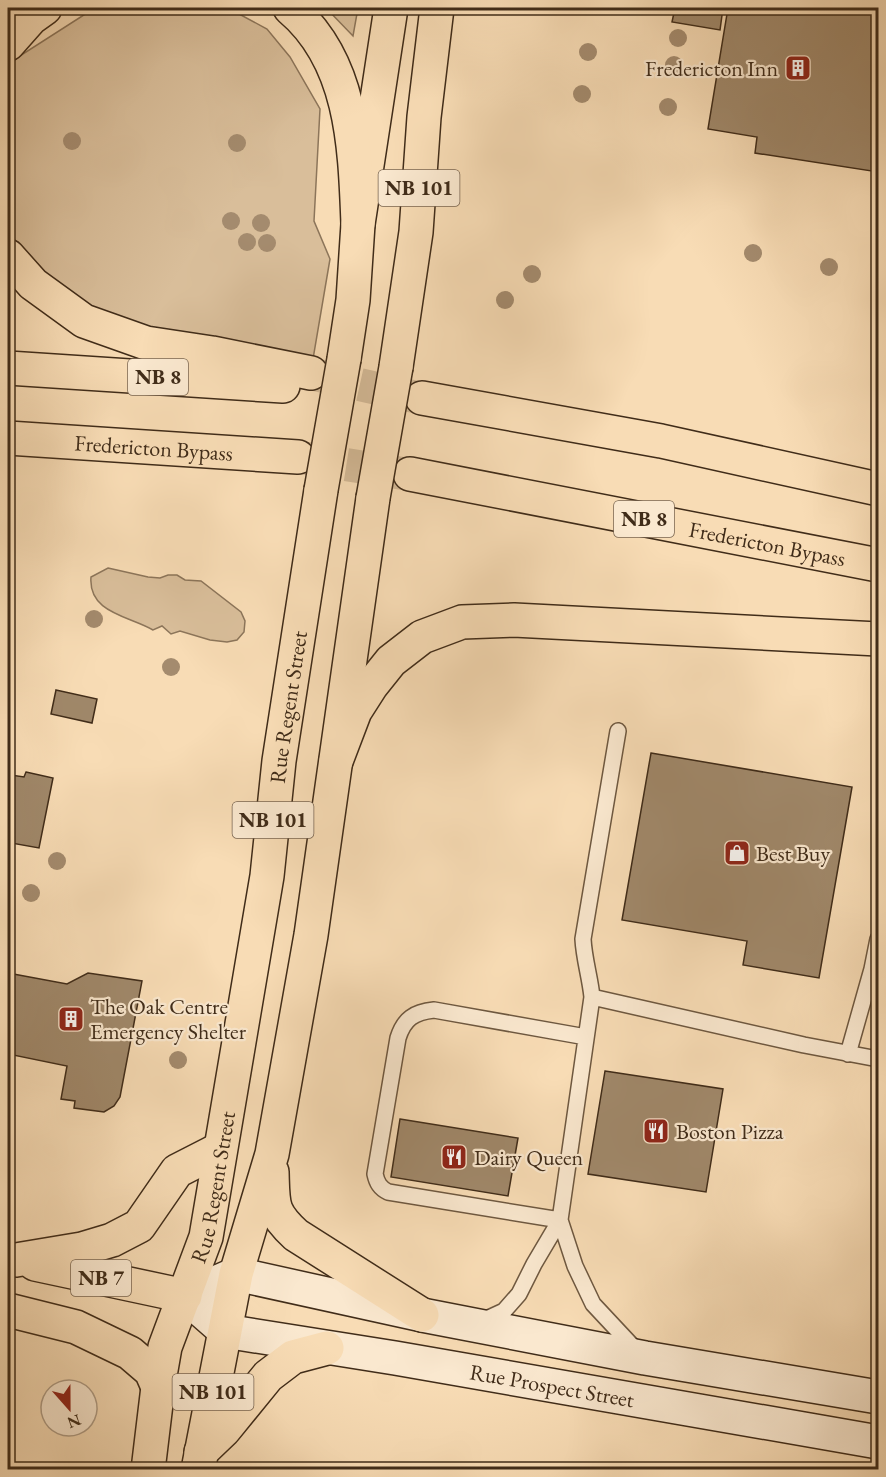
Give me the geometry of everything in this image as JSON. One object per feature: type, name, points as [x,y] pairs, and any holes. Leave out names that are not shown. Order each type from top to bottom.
[{"type":"main road","points":[[8,44],[30,18],[45,8]]},
{"type":"main road","points":[[290,8],[325,49],[339,76],[347,104],[356,164],[358,224]]},
{"type":"main road","name":"Rue Regent Street","points":[[148,1470],[165,1347],[206,1237],[267,876],[279,761],[353,300],[358,224],[391,8]]},
{"type":"main road","name":"Rue Regent Street","points":[[199,1461],[236,1275],[272,1154],[311,935],[373,498],[416,232],[424,117],[437,8]]},
{"type":"main road","name":"NB 8","points":[[8,256],[33,284],[84,321],[146,343],[212,353],[310,381],[216,380],[8,368]]},
{"type":"main road","points":[[422,398],[661,441],[879,489]]},
{"type":"main road","name":"Fredericton Bypass","points":[[8,438],[298,457]]},
{"type":"main road","name":"Fredericton Bypass","points":[[410,474],[879,565]]},
{"type":"main road","points":[[336,761],[355,711],[391,661],[422,637],[462,622],[514,620],[879,639]]},
{"type":"main road","points":[[12,1259],[82,1249],[112,1240],[140,1226],[177,1171],[220,1149]]},
{"type":"main road","points":[[272,1154],[273,1200],[280,1220],[296,1236],[422,1315]]},
{"type":"main road","name":"NB 7","points":[[12,1259],[185,1296]]},
{"type":"main road","points":[[225,1331],[185,1296],[236,1275]]},
{"type":"main road","name":"Rue Prospect Street","points":[[236,1275],[422,1315],[645,1358],[879,1397]]},
{"type":"main road","points":[[8,1310],[75,1327],[130,1353],[152,1371],[158,1387]]},
{"type":"main road","name":"Rue Prospect Street","points":[[225,1331],[395,1358],[879,1442]]},
{"type":"main road","points":[[199,1461],[268,1376],[293,1357],[327,1348]]},
{"type":"lane","points":[[475,1324],[504,1311],[519,1294],[560,1220],[592,997],[583,939],[618,731]]},
{"type":"lane","points":[[848,1054],[879,939]]},
{"type":"lane","points":[[592,997],[879,1059]]},
{"type":"lane","points":[[560,1220],[388,1192],[381,1189],[375,1174],[398,1038],[402,1027],[410,1017],[420,1012],[434,1010],[586,1037]]},
{"type":"lane","points":[[560,1220],[575,1266],[593,1305],[645,1358]]},
{"type":"shaded area","points":[[102,8],[228,8],[267,29],[290,57],[320,109],[314,221],[330,259],[312,365],[167,339],[108,317],[55,282],[9,235],[8,72],[15,59],[90,11]]},
{"type":"shaded area","points":[[326,8],[358,8],[353,36]]},
{"type":"shaded area","points":[[108,568],[148,577],[160,578],[177,575],[185,580],[201,581],[241,612],[245,621],[244,632],[237,640],[227,642],[210,640],[180,631],[171,634],[162,626],[153,630],[122,617],[103,606],[92,589],[91,577]]},
{"type":"building","points":[[675,8],[723,8],[720,30],[672,22]]},
{"type":"building","name":"Fredericton Inn","points":[[728,8],[878,8],[878,172],[755,153],[757,137],[708,129]]},
{"type":"building","points":[[56,690],[97,699],[92,723],[51,714]]},
{"type":"building","name":"Best Buy","points":[[651,753],[852,787],[819,978],[743,965],[747,941],[622,920]]},
{"type":"building","points":[[26,772],[53,778],[39,848],[11,843],[12,837],[8,836],[8,778],[10,779],[11,775],[24,777]]},
{"type":"building","name":"The Oak Centre Emergency Shelter","points":[[8,973],[67,984],[88,973],[142,981],[120,1097],[114,1106],[104,1112],[74,1108],[75,1101],[61,1099],[67,1066],[8,1054]]},
{"type":"building","name":"Boston Pizza","points":[[605,1071],[723,1089],[706,1192],[588,1174]]},
{"type":"building","name":"Dairy Queen","points":[[400,1119],[518,1138],[508,1196],[391,1177]]},
{"type":"tunnel","points":[[312,374],[420,398]]},
{"type":"tunnel","points":[[298,457],[406,474]]},
{"type":"place","name":"Fredericton Inn","points":[[798,68]]},
{"type":"place","name":"Best Buy","points":[[737,853]]},
{"type":"place","name":"The Oak Centre Emergency Shelter","points":[[71,1019]]},
{"type":"place","name":"Boston Pizza","points":[[656,1131]]},
{"type":"place","name":"Dairy Queen","points":[[454,1157]]}]
